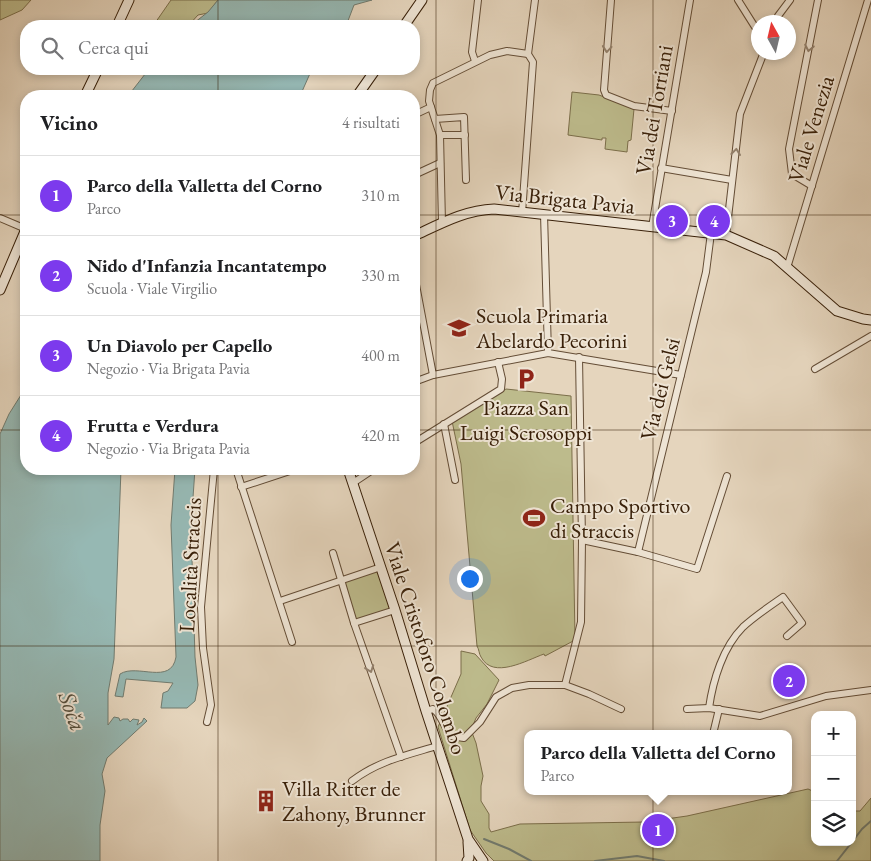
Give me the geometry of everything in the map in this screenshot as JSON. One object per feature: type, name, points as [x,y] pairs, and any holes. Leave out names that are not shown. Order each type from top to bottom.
[{"type":"street","points":[[120,20],[128,0]]},
{"type":"street","points":[[408,20],[422,0]]},
{"type":"street","points":[[475,61],[472,52],[478,0]]},
{"type":"street","points":[[522,212],[532,62],[528,54],[535,0]]},
{"type":"street","points":[[611,0],[604,90],[606,95],[634,106],[672,111]]},
{"type":"street","name":"Via dei Torriani","points":[[652,227],[690,0]]},
{"type":"street","points":[[738,0],[751,21]]},
{"type":"street","points":[[779,15],[790,0]]},
{"type":"street","points":[[812,186],[792,174],[789,149],[818,0]]},
{"type":"street","name":"Viale Venezia","points":[[787,268],[868,0]]},
{"type":"street","points":[[442,223],[440,135],[431,107],[430,90],[434,83],[475,61],[499,52],[528,54]]},
{"type":"street","points":[[726,235],[740,114],[761,60]]},
{"type":"street","points":[[89,90],[95,75]]},
{"type":"street","points":[[361,90],[372,75]]},
{"type":"street","points":[[420,112],[431,107]]},
{"type":"street","points":[[435,119],[464,117],[466,180]]},
{"type":"street","points":[[440,135],[465,135]]},
{"type":"street","points":[[420,172],[440,163]]},
{"type":"street","points":[[661,168],[732,180]]},
{"type":"street","name":"Via Brigata Pavia","points":[[420,233],[460,215],[482,210],[544,214],[726,235],[774,256],[837,310],[871,320]]},
{"type":"street","points":[[544,214],[548,353]]},
{"type":"street","points":[[0,218],[20,226]]},
{"type":"street","name":"Via dei Gelsi","points":[[638,552],[706,272],[711,234]]},
{"type":"street","points":[[0,290],[20,243]]},
{"type":"street","points":[[420,306],[433,375]]},
{"type":"street","points":[[815,369],[871,336]]},
{"type":"street","points":[[420,380],[433,375],[548,353],[681,375]]},
{"type":"street","points":[[565,685],[581,622],[582,540],[579,357]]},
{"type":"street","points":[[420,439],[501,389],[502,379],[498,362]]},
{"type":"street","points":[[444,424],[455,480]]},
{"type":"street","name":"Località Straccis","points":[[207,722],[211,705],[203,648],[202,607],[213,475]]},
{"type":"street","points":[[238,475],[292,642]]},
{"type":"street","points":[[241,487],[278,475]]},
{"type":"street","name":"Viale Cristoforo Colombo","points":[[350,475],[468,839],[469,858],[467,861]]},
{"type":"street","points":[[353,483],[365,475]]},
{"type":"street","points":[[582,540],[638,552],[697,569],[727,476]]},
{"type":"street","points":[[333,553],[354,623],[401,757]]},
{"type":"street","points":[[280,601],[381,567]]},
{"type":"street","points":[[709,708],[712,689],[728,646],[743,627],[783,597],[802,623],[787,636]]},
{"type":"street","points":[[354,623],[395,610]]},
{"type":"street","points":[[426,711],[433,709],[439,713],[445,729],[451,736],[464,738],[480,722],[496,697],[512,688],[529,685],[565,685],[621,709]]},
{"type":"street","points":[[687,709],[709,708],[760,716],[826,696],[871,690]]},
{"type":"street","points":[[715,730],[719,709]]},
{"type":"street","points":[[352,781],[366,770],[379,764],[438,746]]},
{"type":"street","name":"Viale Cristoforo Colombo","points":[[468,839],[483,861]]},
{"type":"shaded area","points":[[0,0],[31,0],[22,10],[0,20]]},
{"type":"shaded area","points":[[171,0],[218,0],[208,13],[198,15],[193,20],[157,20]]},
{"type":"shaded area","points":[[572,92],[599,95],[634,109],[631,140],[628,141],[627,152],[605,149],[606,138],[602,138],[602,140],[568,135]]},
{"type":"shaded area","points":[[506,389],[571,396],[575,640],[545,656],[544,654],[520,664],[502,668],[486,664],[480,656],[477,646],[461,464],[452,421]]},
{"type":"shaded area","points":[[381,567],[395,610],[354,623],[341,580]]},
{"type":"shaded area","points":[[461,651],[475,654],[499,680],[487,704],[476,718],[471,730],[476,743],[483,776],[481,801],[489,814],[489,828],[491,832],[520,824],[645,822],[687,816],[781,795],[792,795],[792,793],[808,789],[811,790],[811,846],[856,846],[856,811],[860,811],[871,798],[871,861],[494,861],[470,830],[438,727],[461,674]]},
{"type":"water","points":[[218,0],[372,0],[354,5],[348,20],[198,20],[208,12]]},
{"type":"water","points":[[144,75],[309,75],[303,90],[133,90]]},
{"type":"water","name":"Soča","points":[[20,397],[20,475],[121,475],[114,659],[108,693],[108,725],[114,717],[119,718],[120,721],[123,719],[128,719],[130,722],[133,719],[139,720],[137,725],[144,718],[147,721],[107,758],[102,774],[105,791],[100,825],[100,861],[0,861],[0,434]]},
{"type":"water","points":[[175,475],[195,475],[191,526],[195,657],[198,685],[195,701],[187,708],[161,708],[163,693],[168,691],[173,683],[126,679],[123,697],[115,696],[120,674],[127,671],[161,672],[168,670],[173,666],[176,657],[171,525]]},
{"type":"waterway","points":[[856,837],[871,821]]},
{"type":"waterway","points":[[484,839],[509,849],[531,861]]},
{"type":"waterway","points":[[837,861],[849,846]]},
{"type":"waterway","points":[[595,861],[637,856],[664,861]]},
{"type":"place","name":"Un Diavolo per Capello","points":[[672,221]]},
{"type":"place","name":"Frutta e Verdura","points":[[714,221]]},
{"type":"place","name":"Scuola Primaria Abelardo Pecorini","points":[[459,328]]},
{"type":"place","name":"Piazza San Luigi Scrosoppi","points":[[526,379]]},
{"type":"place","name":"Campo Sportivo di Straccis","points":[[534,518]]},
{"type":"place","name":"Nido d'Infanzia Incantatempo","points":[[789,681]]},
{"type":"place","name":"Villa Ritter de Zahony, Brunner","points":[[266,801]]},
{"type":"place","name":"Parco della Valletta del Corno","points":[[658,830]]}]
